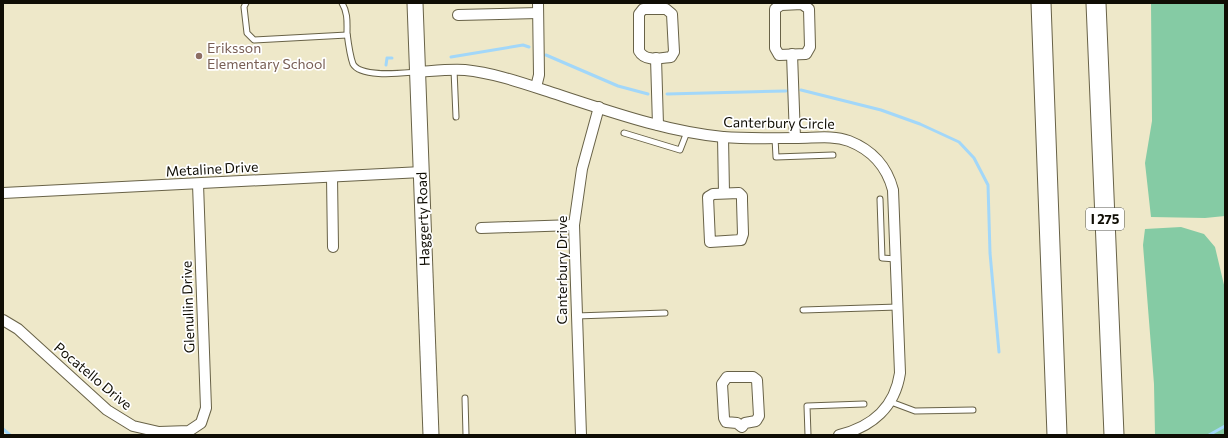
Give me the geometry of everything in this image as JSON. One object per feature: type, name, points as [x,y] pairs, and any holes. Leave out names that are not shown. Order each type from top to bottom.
[{"type":"highway","points":[[1041,3],[1057,435]]},
{"type":"highway","name":"I 275","points":[[1096,3],[1114,435]]},
{"type":"main road","name":"Haggerty Road","points":[[415,3],[431,435]]},
{"type":"street","points":[[802,4],[809,9],[810,47],[806,54],[792,54],[779,55],[776,52],[775,9],[781,5],[802,4]]},
{"type":"street","points":[[458,15],[538,8],[539,75],[536,87]]},
{"type":"street","points":[[666,8],[672,14],[674,52],[671,57],[656,58],[644,57],[639,51],[638,14],[643,10],[666,8]]},
{"type":"street","points":[[792,54],[795,138]]},
{"type":"street","points":[[656,58],[658,125]]},
{"type":"street","name":"Canterbury Circle","points":[[417,72],[454,70],[482,72],[536,87],[658,125],[688,132],[723,137],[832,138],[847,140],[864,148],[881,163],[888,174],[894,190],[900,373],[897,387],[891,402],[884,411],[870,423],[861,428],[840,435]]},
{"type":"street","name":"Canterbury Drive","points":[[580,435],[574,225],[582,168],[598,107]]},
{"type":"street","points":[[723,137],[724,193]]},
{"type":"street","name":"Metaline Drive","points":[[3,192],[198,184],[422,172]]},
{"type":"street","points":[[332,177],[333,247]]},
{"type":"street","name":"Glenullin Drive","points":[[196,427],[204,418],[206,408],[198,184]]},
{"type":"street","points":[[724,193],[738,193],[742,196],[743,234],[739,242],[710,242],[708,197],[713,194],[724,193]]},
{"type":"street","points":[[481,228],[574,225]]},
{"type":"street","name":"Pocatello Drive","points":[[3,320],[18,329],[120,419],[133,426],[159,432],[184,432],[196,427]]},
{"type":"street","points":[[753,376],[757,382],[758,419],[744,423],[742,431],[737,423],[726,422],[724,418],[722,384],[727,377],[753,376]]},
{"type":"lane","points":[[246,3],[244,7],[247,33],[254,40],[347,35]]},
{"type":"lane","points":[[342,3],[347,11],[347,35],[354,64],[361,70],[372,73],[417,72]]},
{"type":"lane","points":[[454,70],[456,117]]},
{"type":"lane","points":[[624,133],[680,150],[688,132]]},
{"type":"lane","points":[[775,138],[776,157],[833,155]]},
{"type":"lane","points":[[880,199],[882,258],[897,259]]},
{"type":"lane","points":[[803,310],[899,307]]},
{"type":"lane","points":[[576,316],[665,313]]},
{"type":"lane","points":[[465,398],[466,435]]},
{"type":"lane","points":[[891,402],[916,411],[973,410]]},
{"type":"lane","points":[[808,435],[807,406],[864,404]]},
{"type":"green space","points":[[1151,3],[1225,3],[1225,216],[1205,218],[1151,217],[1145,163],[1152,121]]},
{"type":"green space","points":[[1181,227],[1204,234],[1215,247],[1225,289],[1225,435],[1155,435],[1154,384],[1143,245],[1145,229]]},
{"type":"waterway","points":[[451,57],[523,45],[529,47]]},
{"type":"waterway","points":[[546,55],[618,86],[648,94]]},
{"type":"waterway","points":[[386,65],[387,58],[392,58]]},
{"type":"waterway","points":[[801,90],[881,110],[920,124],[959,142],[974,158],[988,185],[990,253],[999,352]]},
{"type":"waterway","points":[[667,94],[786,91]]},
{"type":"waterway","points":[[1209,435],[1225,426]]},
{"type":"waterway","points":[[3,429],[10,435]]},
{"type":"place","name":"Eriksson Elementary School","points":[[199,56]]}]
